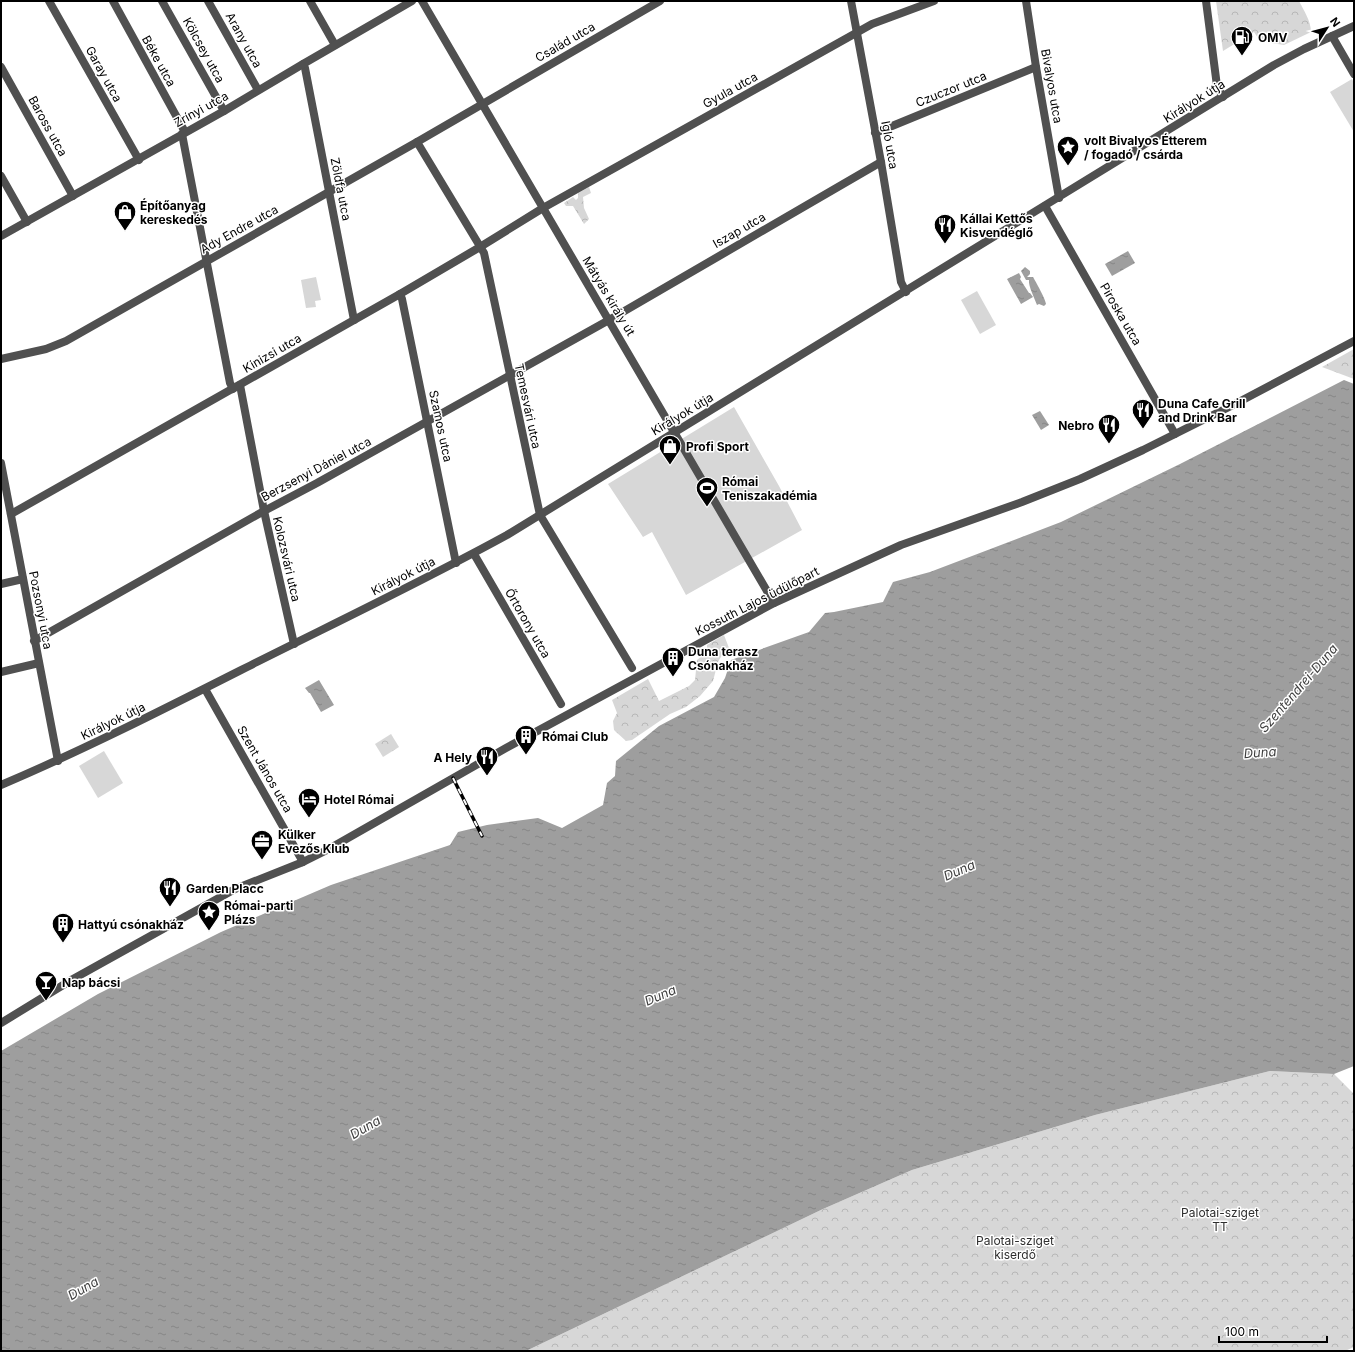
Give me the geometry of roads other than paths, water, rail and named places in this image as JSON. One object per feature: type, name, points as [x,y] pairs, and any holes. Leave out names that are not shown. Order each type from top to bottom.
[{"type":"street","name":"Garay utca","points":[[49,1],[138,160]]},
{"type":"street","name":"Béke utca","points":[[112,1],[184,133]]},
{"type":"street","name":"Kölcsey utca","points":[[162,1],[224,111]]},
{"type":"street","name":"Arany utca","points":[[208,1],[258,90]]},
{"type":"street","points":[[310,1],[335,45]]},
{"type":"street","name":"Zrínyi utca","points":[[1,236],[224,111],[412,1]]},
{"type":"street","name":"Mátyás király út","points":[[422,1],[774,603]]},
{"type":"street","name":"Család utca","points":[[482,104],[660,1]]},
{"type":"street","name":"Igló utca","points":[[851,1],[876,133],[901,282],[906,292]]},
{"type":"street","name":"Gyula utca","points":[[543,208],[872,24],[934,1]]},
{"type":"street","name":"Bivalyos utca","points":[[1026,1],[1059,198]]},
{"type":"street","points":[[1206,1],[1217,86],[1223,97]]},
{"type":"street","name":"Királyok útja","points":[[1,785],[58,761],[474,554],[906,292],[1274,65],[1354,26]]},
{"type":"street","points":[[1332,36],[1354,74]]},
{"type":"street","name":"Zöldfa utca","points":[[303,64],[354,320]]},
{"type":"street","name":"Baross utca","points":[[1,67],[73,196]]},
{"type":"street","name":"Czuczor utca","points":[[876,133],[1036,67]]},
{"type":"street","name":"Ady Endre utca","points":[[1,358],[55,347],[418,142],[482,104]]},
{"type":"street","name":"Kolozsvári utca","points":[[184,133],[230,383],[237,387],[294,644]]},
{"type":"street","name":"Temesvári utca","points":[[418,142],[484,253],[540,515],[632,668]]},
{"type":"street","name":"Iszap utca","points":[[609,320],[881,162]]},
{"type":"street","points":[[1,176],[27,222]]},
{"type":"street","name":"Piroska utca","points":[[1045,206],[1175,434]]},
{"type":"street","name":"Kinizsi utca","points":[[11,514],[400,294],[543,208]]},
{"type":"street","name":"Szamos utca","points":[[400,294],[404,306],[428,421],[456,563]]},
{"type":"street","name":"Berzsenyi Dániel utca","points":[[34,641],[264,511],[609,320]]},
{"type":"street","name":"Kossuth Lajos üdülőpart","points":[[1,1023],[74,979],[235,889],[303,862],[327,850],[506,748],[638,678],[774,603],[901,546],[1022,502],[1080,479],[1175,434],[1354,342]]},
{"type":"street","name":"Pozsonyi utca","points":[[1,463],[58,761]]},
{"type":"street","name":"Őrtorony utca","points":[[474,554],[561,704]]},
{"type":"street","points":[[1,584],[23,579]]},
{"type":"street","points":[[1,672],[39,663]]},
{"type":"street","name":"Szent János utca","points":[[205,689],[303,862]]},
{"type":"water","points":[[1128,251],[1135,263],[1112,276],[1105,264]]},
{"type":"water","points":[[1025,267],[1030,271],[1030,274],[1027,277],[1033,277],[1043,295],[1046,302],[1044,306],[1039,304],[1037,305],[1029,280],[1026,280],[1021,271]]},
{"type":"water","points":[[1019,273],[1021,277],[1020,279],[1033,297],[1021,304],[1007,279]]},
{"type":"water","points":[[1344,380],[1354,384],[1354,1066],[1334,1074],[1270,1071],[1095,1115],[912,1170],[823,1209],[526,1351],[1,1351],[1,1051],[98,994],[221,932],[331,885],[450,845],[458,832],[487,825],[538,818],[562,828],[603,805],[607,783],[615,776],[616,761],[659,726],[714,697],[725,678],[731,660],[809,632],[825,613],[883,602],[893,582],[930,572],[1061,522],[1180,464]]},
{"type":"water","points":[[1040,411],[1049,425],[1041,430],[1032,415]]},
{"type":"water","points":[[319,680],[334,705],[321,712],[310,693],[305,688]]},
{"type":"railway","points":[[453,778],[482,836]]},
{"type":"place","name":"OMV","points":[[1242,56]]},
{"type":"place","name":"volt Bivalyos Étterem / fogadó / csárda","points":[[1068,166]]},
{"type":"place","name":"Építőanyag kereskedés","points":[[125,232]]},
{"type":"place","name":"Kállai Kettős Kisvendéglő","points":[[945,244]]},
{"type":"place","name":"Duna Cafe Grill and Drink Bar","points":[[1143,430]]},
{"type":"place","name":"Nebro","points":[[1109,444]]},
{"type":"place","name":"Profi Sport","points":[[670,466]]},
{"type":"place","name":"Római Teniszakadémia","points":[[707,508]]},
{"type":"place","name":"Duna terasz Csónakház","points":[[673,678]]},
{"type":"place","name":"Római Club","points":[[526,756]]},
{"type":"place","name":"A Hely","points":[[487,776]]},
{"type":"place","name":"Hotel Római","points":[[309,818]]},
{"type":"place","name":"Külker Evezős Klub","points":[[262,860]]},
{"type":"place","name":"Garden Placc","points":[[170,908]]},
{"type":"place","name":"Római-parti Plázs","points":[[209,932]]},
{"type":"place","name":"Hattyú csónakház","points":[[63,944]]},
{"type":"place","name":"Nap bácsi","points":[[46,1002]]},
{"type":"water label","name":"Szentendrei-Duna","points":[[1298,688]]},
{"type":"water label","name":"Duna","points":[[1260,752]]},
{"type":"water label","name":"Duna","points":[[959,870]]},
{"type":"water label","name":"Duna","points":[[660,995]]},
{"type":"water label","name":"Duna","points":[[365,1127]]},
{"type":"water label","name":"Duna","points":[[83,1288]]},
{"type":"park label","name":"Palotai-sziget TT","points":[[1220,1219]]},
{"type":"park label","name":"Palotai-sziget kiserdő","points":[[1015,1247]]}]
